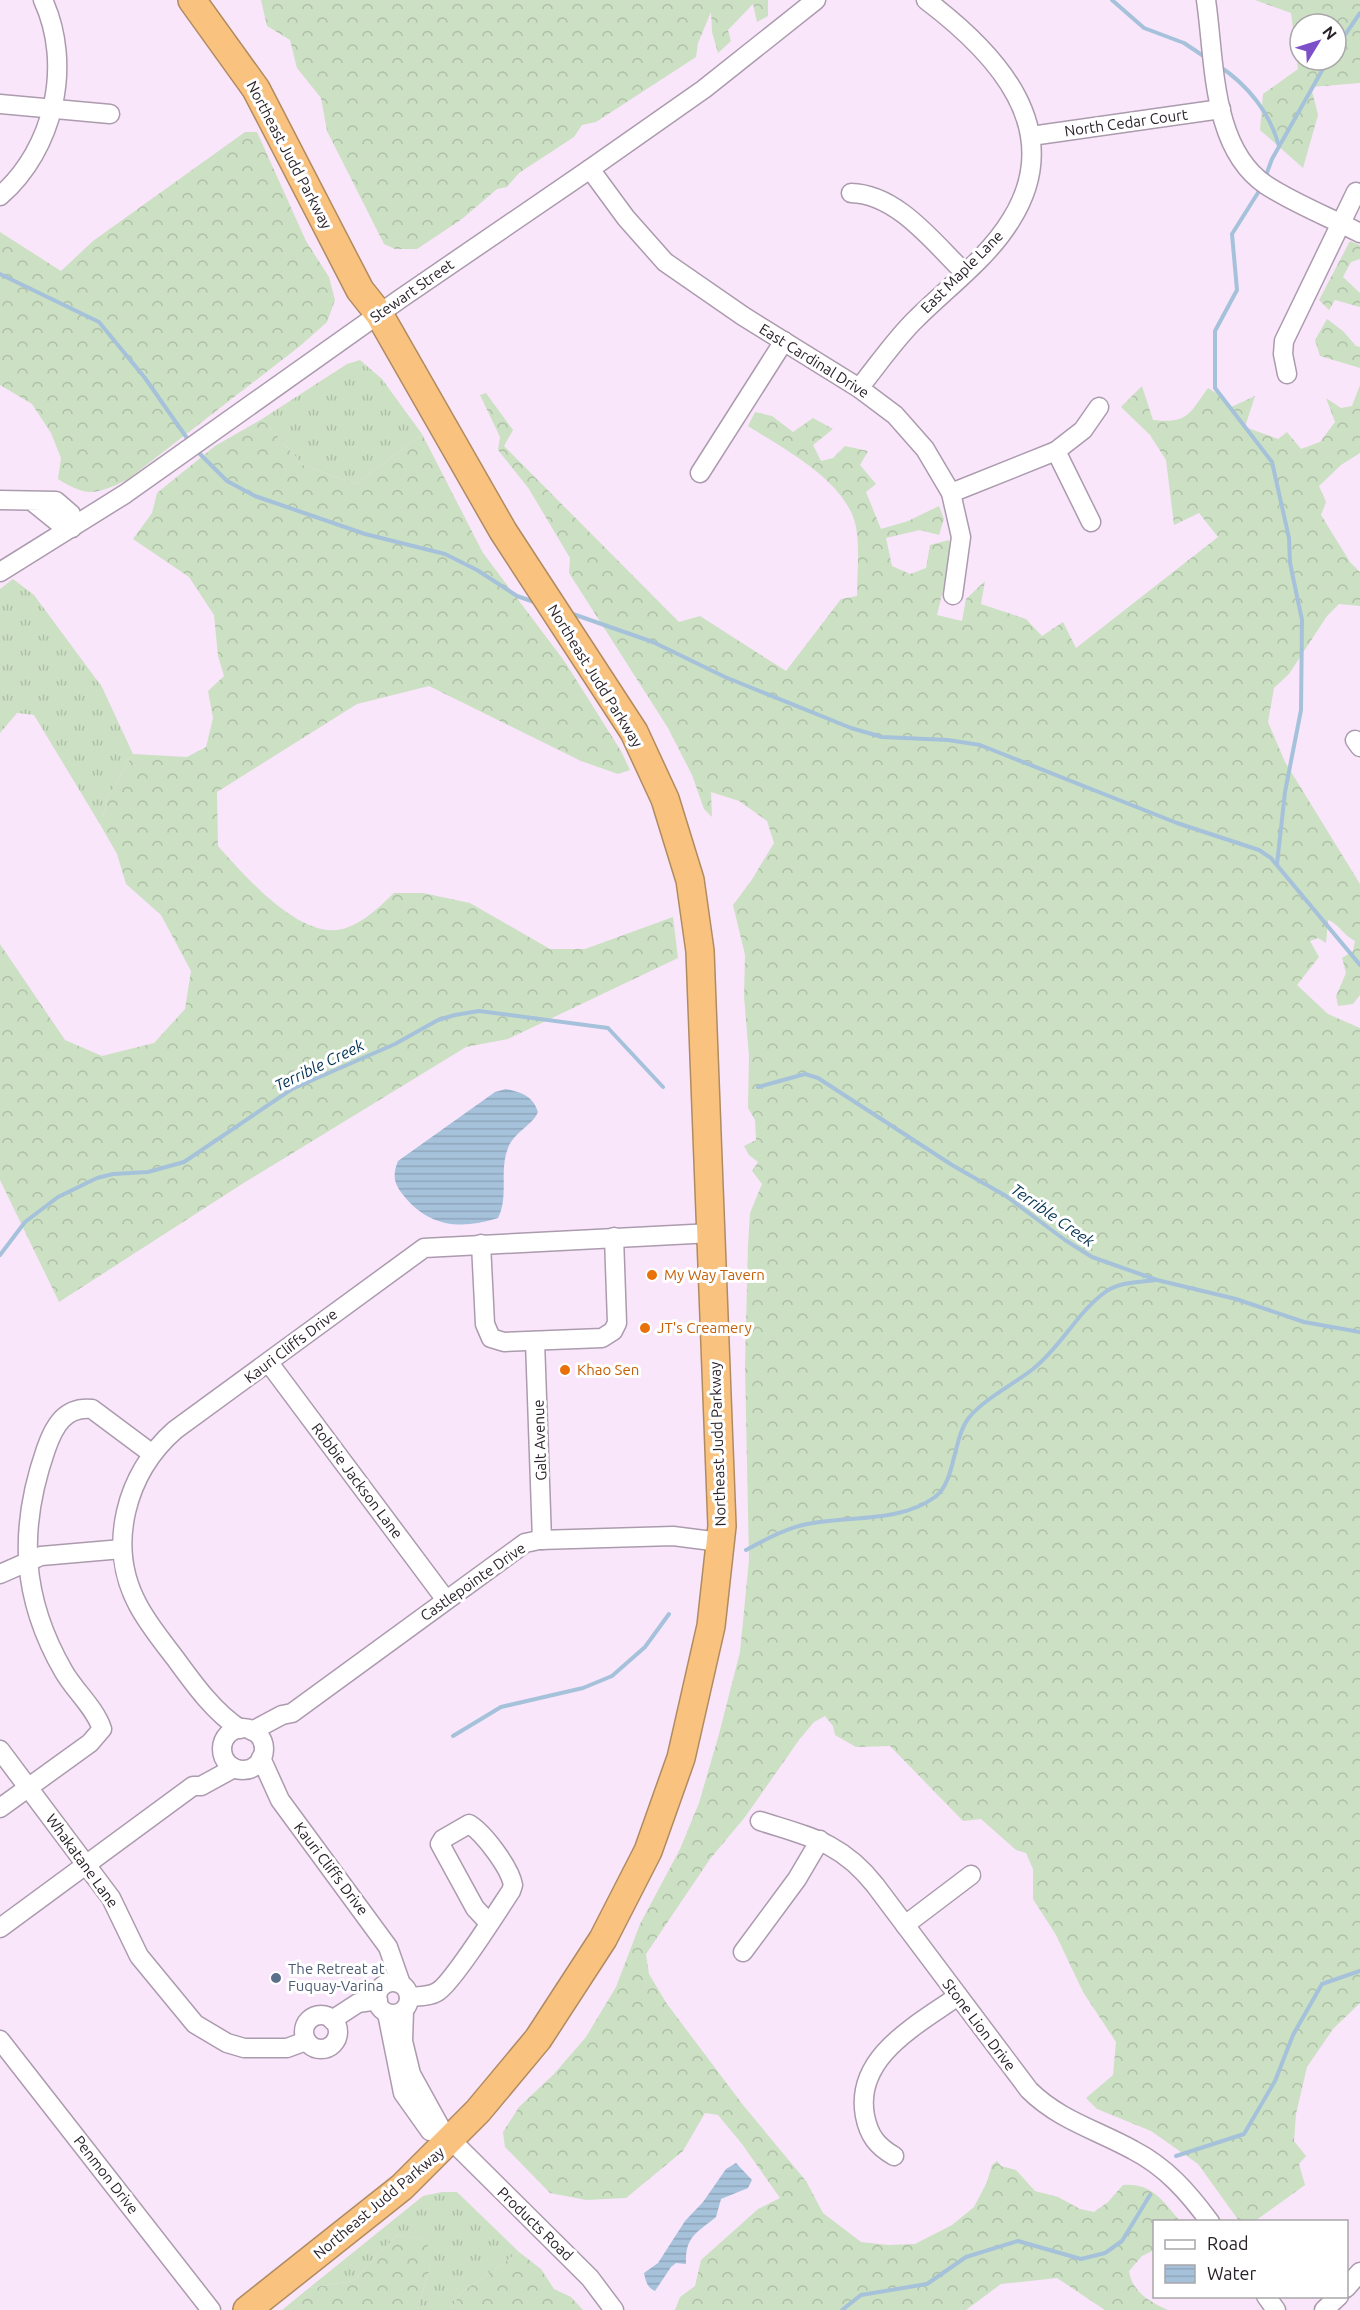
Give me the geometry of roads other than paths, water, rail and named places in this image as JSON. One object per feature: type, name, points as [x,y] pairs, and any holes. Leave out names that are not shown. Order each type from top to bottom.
[{"type":"highway","name":"Northeast Judd Parkway","points":[[192,0],[256,90],[360,290],[379,314],[503,531],[634,732],[665,800],[690,880],[700,951],[712,1233],[720,1542],[711,1626],[681,1758],[648,1851],[603,1939],[538,2038],[402,2187],[247,2310]]},
{"type":"highway","name":"Northeast Judd Parkway","points":[[212,0],[252,58],[287,118],[369,285],[379,314]]},
{"type":"street","points":[[0,196],[33,157],[57,84],[57,54],[50,14],[43,0]]},
{"type":"street","name":"Stewart Street","points":[[0,572],[72,528],[190,449],[379,314],[590,169],[704,89],[816,0]]},
{"type":"street","name":"East Maple Lane","points":[[859,388],[915,320],[1000,236],[1019,206],[1030,167],[1031,136],[1023,106],[997,65],[926,0]]},
{"type":"street","points":[[1206,0],[1221,110],[1230,144],[1237,157],[1255,176],[1279,192],[1360,232]]},
{"type":"street","points":[[0,104],[110,114]]},
{"type":"street","name":"North Cedar Court","points":[[1031,136],[1221,110]]},
{"type":"street","name":"East Cardinal Drive","points":[[590,169],[626,219],[665,262],[743,316],[859,388],[895,415],[925,448],[951,493],[961,537],[953,595]]},
{"type":"street","points":[[1287,374],[1283,354],[1284,341],[1356,192]]},
{"type":"street","points":[[852,193],[868,194],[896,210],[964,272]]},
{"type":"street","points":[[700,473],[784,341]]},
{"type":"street","points":[[951,493],[1056,451],[1083,430],[1099,407]]},
{"type":"street","points":[[1056,451],[1091,522]]},
{"type":"street","points":[[0,500],[33,502],[59,523],[72,528]]},
{"type":"street","name":"Kauri Cliffs Drive","points":[[447,2136],[419,2091],[408,2064],[394,1998],[386,1977],[380,1940],[373,1926],[280,1800],[254,1741],[205,1700],[138,1605],[127,1579],[122,1549],[128,1501],[138,1475],[152,1453],[175,1430],[424,1248],[712,1233]]},
{"type":"street","points":[[481,1244],[487,1332],[498,1341],[602,1338],[613,1331],[616,1323],[614,1237]]},
{"type":"street","name":"Galt Avenue","points":[[535,1341],[542,1540]]},
{"type":"street","name":"Robbie Jackson Lane","points":[[269,1363],[446,1600]]},
{"type":"street","points":[[0,1808],[97,1738],[102,1729],[52,1650],[30,1583],[26,1560],[27,1526],[49,1439],[66,1413],[83,1408],[92,1409],[152,1453]]},
{"type":"street","name":"Castlepointe Drive","points":[[254,1741],[282,1715],[292,1713],[517,1547],[542,1540],[673,1536],[720,1542]]},
{"type":"street","points":[[0,1574],[26,1560],[61,1553],[122,1549]]},
{"type":"street","name":"Kauri Cliffs Drive","points":[[205,1700],[223,1747]]},
{"type":"street","points":[[0,1928],[193,1786],[196,1779],[209,1769],[229,1734],[254,1741],[256,1765],[240,1769],[201,1786],[193,1786]]},
{"type":"street","points":[[223,1747],[226,1762],[240,1769]]},
{"type":"street","name":"Whakatane Lane","points":[[1,1753],[117,1907],[139,1956],[195,2025],[227,2043],[244,2048],[287,2048],[306,2041],[304,2031],[311,2018],[320,2015],[332,2020],[358,2003],[394,1998]]},
{"type":"street","name":"Kauri Cliffs Drive","points":[[240,1769],[271,1796],[280,1800]]},
{"type":"street","name":"Stone Lion Drive","points":[[760,1821],[820,1840],[840,1850],[858,1864],[1022,2082],[1040,2101],[1064,2117],[1152,2161],[1177,2181],[1208,2220]]},
{"type":"street","points":[[394,1998],[440,1990],[489,1923],[511,1890],[512,1877],[477,1829],[469,1824],[443,1839],[440,1844],[475,1908],[489,1923]]},
{"type":"street","points":[[743,1952],[798,1879],[820,1840]]},
{"type":"street","points":[[905,1925],[971,1875]]},
{"type":"street","points":[[894,2156],[880,2147],[872,2137],[867,2124],[864,2109],[867,2080],[885,2050],[958,1996]]},
{"type":"street","name":"Penmon Drive","points":[[0,2040],[211,2310]]},
{"type":"street","name":"Products Road","points":[[447,2136],[590,2278],[614,2310]]},
{"type":"street","points":[[1348,2287],[1360,2272]]},
{"type":"street","points":[[1324,2310],[1337,2298]]},
{"type":"water","points":[[506,1089],[530,1098],[538,1112],[508,1148],[504,1166],[503,1201],[498,1218],[471,1224],[459,1224],[435,1220],[424,1214],[398,1188],[395,1171],[398,1161],[495,1092]]},
{"type":"water","points":[[736,2163],[752,2180],[748,2188],[721,2199],[716,2217],[690,2241],[686,2264],[676,2263],[671,2267],[655,2291],[647,2284],[644,2273],[658,2263],[685,2221],[703,2202],[726,2169]]},
{"type":"waterway","points":[[1112,0],[1144,28],[1184,43],[1205,57]]},
{"type":"waterway","points":[[1348,30],[1360,13]]},
{"type":"waterway","points":[[1219,66],[1239,82],[1264,111],[1279,146]]},
{"type":"waterway","points":[[1265,178],[1272,159],[1321,72]]},
{"type":"waterway","points":[[1261,188],[1232,234],[1237,290],[1215,331],[1215,388],[1272,462],[1289,538],[1290,563],[1302,620],[1301,710],[1285,792],[1277,864]]},
{"type":"waterway","points":[[0,274],[99,322],[145,378],[189,441]]},
{"type":"waterway","points":[[196,450],[227,481],[255,496],[365,534],[445,554],[477,570],[517,596],[537,603]]},
{"type":"waterway","points":[[570,613],[653,642],[725,677],[851,728],[882,737],[948,740],[980,745],[1177,823],[1259,850],[1271,858],[1360,965]]},
{"type":"waterway","name":"Terrible Creek","points":[[0,1255],[25,1222],[58,1197],[97,1178],[113,1174],[148,1172],[184,1162],[292,1089],[395,1044],[438,1020],[455,1015],[479,1011],[608,1028],[663,1087]]},
{"type":"waterway","name":"Terrible Creek","points":[[758,1087],[805,1074],[818,1078],[952,1165],[1006,1196],[1092,1257],[1157,1280],[1236,1299],[1304,1322],[1360,1332]]},
{"type":"waterway","points":[[746,1550],[796,1527],[907,1511],[935,1497],[946,1482],[959,1438],[974,1412],[1043,1360],[1094,1301],[1104,1293],[1122,1285],[1156,1280]]},
{"type":"waterway","points":[[453,1736],[501,1707],[583,1688],[612,1676],[645,1647],[669,1614]]},
{"type":"waterway","points":[[1176,2156],[1244,2134],[1275,2081],[1293,2035],[1322,1984],[1360,1971]]},
{"type":"waterway","points":[[842,2310],[861,2295],[927,2284],[966,2257],[1018,2241],[1081,2259],[1105,2253],[1122,2241],[1150,2195]]},
{"type":"place","name":"My Way Tavern","points":[[652,1275]]},
{"type":"place","name":"JT's Creamery","points":[[645,1328]]},
{"type":"place","name":"Khao Sen","points":[[565,1370]]},
{"type":"place","name":"The Retreat at Fuquay-Varina","points":[[276,1978]]}]
